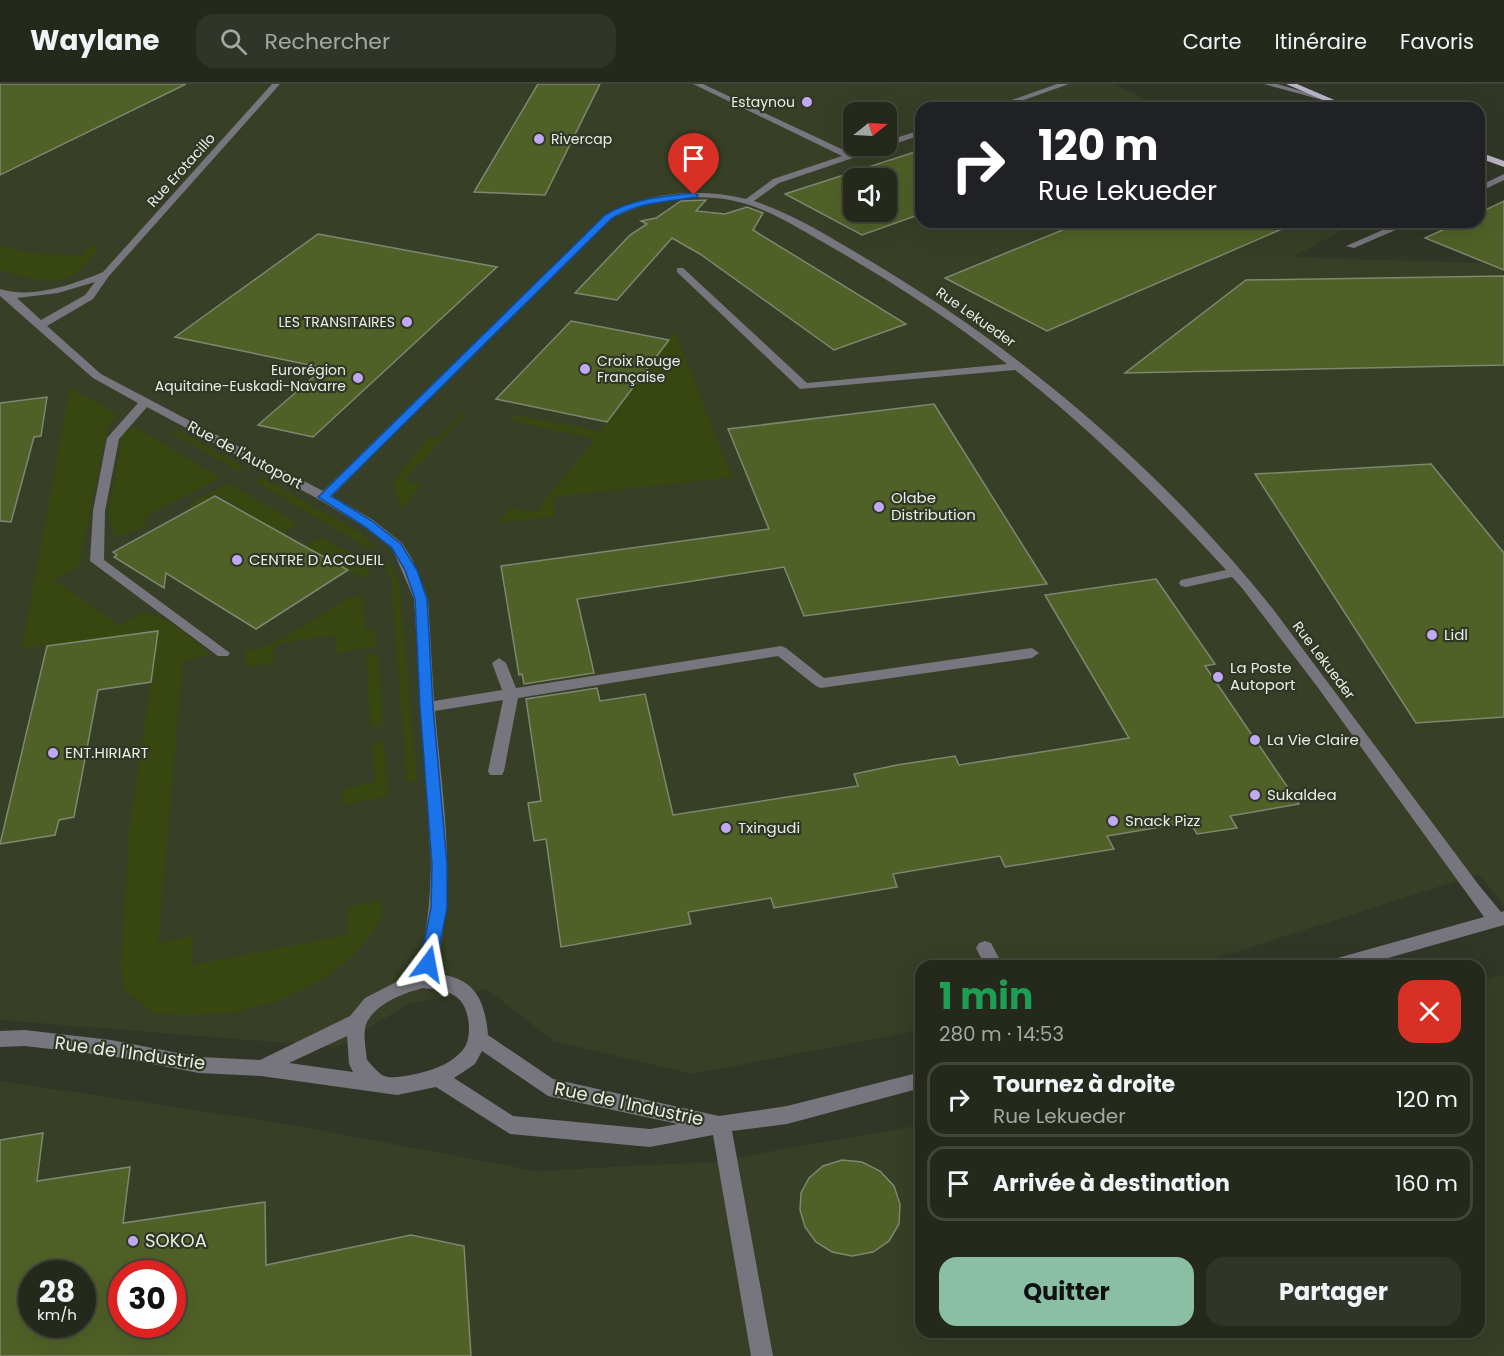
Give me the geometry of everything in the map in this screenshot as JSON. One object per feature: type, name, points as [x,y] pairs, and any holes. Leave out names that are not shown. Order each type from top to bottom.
[{"type":"main road","points":[[1290,84],[1334,102]]},
{"type":"main road","points":[[1485,157],[1504,164]]},
{"type":"street","name":"Rue Erotacillo","points":[[39,326],[89,297],[106,274],[276,84]]},
{"type":"street","points":[[697,84],[843,153]]},
{"type":"street","points":[[1011,102],[1065,84]]},
{"type":"street","points":[[1268,84],[1326,99]]},
{"type":"street","points":[[897,140],[915,134]]},
{"type":"street","points":[[747,202],[776,181],[849,156]]},
{"type":"street","points":[[1485,186],[1504,177]]},
{"type":"street","name":"Rue Lekueder","points":[[324,497],[608,217],[638,204],[675,196],[716,196],[747,202],[787,219],[897,280],[1019,366],[1116,449],[1235,572],[1280,627],[1472,889],[1501,919]]},
{"type":"street","points":[[1351,246],[1394,228]]},
{"type":"street","points":[[680,270],[804,387],[1019,366]]},
{"type":"street","name":"Rue Erotacillo","points":[[4,294],[48,294],[75,288],[106,274]]},
{"type":"street","name":"Rue de l'Autoport","points":[[4,294],[97,376],[324,497],[382,533],[397,546],[411,570],[421,599],[439,875],[439,908],[433,947],[423,981]]},
{"type":"street","points":[[145,402],[113,438],[99,511],[97,561],[223,653]]},
{"type":"street","points":[[1186,583],[1235,572]]},
{"type":"street","points":[[427,707],[781,651],[821,683],[1032,653]]},
{"type":"street","points":[[496,771],[510,695],[499,663]]},
{"type":"street","points":[[1355,960],[1501,919]]},
{"type":"street","points":[[985,948],[991,960]]},
{"type":"street","points":[[423,981],[441,982],[458,988],[471,998],[477,1013],[479,1039]]},
{"type":"street","name":"Rue de l'Industrie","points":[[261,1068],[357,1022],[371,1004],[406,986],[423,981]]},
{"type":"street","points":[[357,1022],[358,1064],[376,1082]]},
{"type":"street","name":"Rue de l'Industrie","points":[[0,1039],[25,1038],[111,1048],[199,1065],[261,1068],[397,1086],[438,1078],[468,1058],[479,1039],[548,1088],[720,1124]]},
{"type":"street","name":"Rue de l'Industrie","points":[[438,1078],[510,1125],[650,1137],[787,1115],[915,1082]]},
{"type":"street","points":[[720,1124],[762,1356]]},
{"type":"shaded area","points":[[0,84],[1114,84],[1150,102],[915,102],[915,228],[1348,228],[1292,257],[1504,264],[1504,905],[1478,874],[1211,960],[915,960],[915,1031],[692,1074],[553,1041],[487,989],[408,1004],[338,1047],[0,1020]]},
{"type":"shaded area","points":[[1504,975],[1504,1356],[0,1356],[0,1081],[281,1123],[536,1171],[710,1162],[915,1126],[915,1338],[1485,1338],[1485,980]]},
{"type":"green space","points":[[0,246],[32,253],[82,256],[89,246],[100,247],[74,274],[65,278],[47,280],[27,278],[0,270]]},
{"type":"green space","points":[[675,332],[732,477],[553,497],[556,516],[498,523],[510,508],[538,512],[547,497],[596,439],[509,420],[514,415],[601,431]]},
{"type":"green space","points":[[70,387],[118,415],[107,428],[79,566],[54,580],[120,626],[143,612],[153,615],[180,629],[210,655],[183,660],[158,943],[193,936],[192,965],[348,935],[348,907],[381,900],[382,916],[374,931],[355,953],[325,978],[284,999],[234,1012],[185,1015],[153,1013],[124,990],[121,966],[129,831],[158,632],[22,648]]},
{"type":"green space","points":[[463,412],[466,413],[404,480],[423,484],[400,509],[393,482],[429,437],[437,439]]},
{"type":"green space","points":[[135,427],[221,478],[146,516],[147,526],[114,538],[108,513],[123,433]]},
{"type":"green space","points":[[178,430],[245,468],[239,471],[170,432]]},
{"type":"green space","points":[[263,478],[359,532],[375,547],[368,548],[256,482]]},
{"type":"green space","points":[[229,483],[297,523],[283,534],[217,495],[194,508],[188,504]]},
{"type":"green space","points":[[321,537],[365,562],[370,575],[363,578],[304,546]]},
{"type":"green space","points":[[388,561],[399,583],[417,780],[407,782],[391,578],[382,563]]},
{"type":"green space","points":[[363,596],[365,630],[374,629],[377,646],[336,653],[335,635],[275,644],[273,664],[246,667],[245,648],[255,651],[283,638],[349,598]]},
{"type":"green space","points":[[378,653],[383,725],[371,727],[366,655]]},
{"type":"green space","points":[[384,741],[388,796],[343,805],[342,789],[375,782],[372,743]]},
{"type":"building","points":[[0,84],[186,84],[0,175]]},
{"type":"building","name":"Rivercap","points":[[538,84],[600,84],[545,195],[474,192]]},
{"type":"building","points":[[915,152],[915,216],[862,235],[785,194],[843,175],[843,222],[897,222],[897,168],[865,168]]},
{"type":"building","points":[[706,200],[696,211],[725,214],[747,207],[763,213],[753,230],[906,324],[834,350],[700,254],[672,238],[617,300],[575,293],[630,235],[647,224],[641,221],[656,218],[681,201]]},
{"type":"building","points":[[1504,201],[1504,270],[1425,238],[1447,228],[1485,228],[1485,210]]},
{"type":"building","points":[[1067,228],[1284,228],[1047,331],[945,278]]},
{"type":"building","points":[[318,234],[497,267],[313,437],[258,425],[324,368],[175,337]]},
{"type":"building","points":[[1504,276],[1504,365],[1125,373],[1246,280]]},
{"type":"building","name":"Croix Rouge Française","points":[[571,321],[669,340],[607,422],[496,399]]},
{"type":"building","points":[[47,397],[41,436],[34,437],[11,522],[0,521],[0,403]]},
{"type":"building","name":"Olabe Distribution","points":[[934,404],[1047,584],[804,616],[784,567],[577,599],[594,673],[524,684],[522,674],[519,675],[501,566],[769,529],[728,429]]},
{"type":"building","name":"Lidl","points":[[1431,464],[1504,553],[1504,717],[1416,723],[1255,474]]},
{"type":"building","name":"CENTRE D ACCUEIL","points":[[215,496],[348,570],[256,629],[166,573],[164,588],[114,557],[117,555],[113,552]]},
{"type":"building","points":[[1156,579],[1215,664],[1205,666],[1299,804],[1230,816],[1237,828],[1197,834],[1190,822],[1107,836],[1114,849],[1005,867],[1000,856],[893,874],[897,887],[774,908],[771,898],[688,912],[691,924],[561,947],[546,839],[534,841],[528,803],[541,801],[526,699],[597,688],[600,701],[645,694],[673,815],[858,786],[854,774],[897,765],[955,756],[959,765],[1129,738],[1045,595]]},
{"type":"building","name":"ENT.HIRIART","points":[[158,631],[151,682],[98,690],[74,817],[59,820],[55,835],[0,844],[47,646]]},
{"type":"building","name":"SOKOA","points":[[43,1133],[37,1181],[130,1167],[123,1223],[265,1202],[266,1265],[411,1235],[464,1246],[471,1356],[0,1356],[0,1140]]},
{"type":"building","points":[[842,1160],[862,1162],[880,1171],[894,1186],[900,1204],[899,1224],[889,1241],[873,1252],[852,1256],[832,1252],[816,1242],[805,1227],[800,1210],[801,1193],[809,1178],[823,1166]]},
{"type":"place","name":"Estaynou","points":[[807,102]]},
{"type":"place","name":"Rivercap","points":[[539,139]]},
{"type":"place","name":"LES TRANSITAIRES","points":[[407,322]]},
{"type":"place","name":"Croix Rouge Française","points":[[585,369]]},
{"type":"place","name":"Eurorégion Aquitaine-Euskadi-Navarre","points":[[358,378]]},
{"type":"place","name":"Olabe Distribution","points":[[879,507]]},
{"type":"place","name":"CENTRE D ACCUEIL","points":[[237,560]]},
{"type":"place","name":"Lidl","points":[[1432,635]]},
{"type":"place","name":"La Poste Autoport","points":[[1218,677]]},
{"type":"place","name":"La Vie Claire","points":[[1255,740]]},
{"type":"place","name":"ENT.HIRIART","points":[[53,753]]},
{"type":"place","name":"Sukaldea","points":[[1255,795]]},
{"type":"place","name":"Snack Pizz","points":[[1113,821]]},
{"type":"place","name":"Txingudi","points":[[726,828]]},
{"type":"place","name":"SOKOA","points":[[133,1241]]},
{"type":"route","points":[[428,964],[439,908],[440,864],[433,800],[421,599],[411,570],[397,546],[368,523],[324,497],[608,217],[620,210],[654,199],[694,195]]}]
